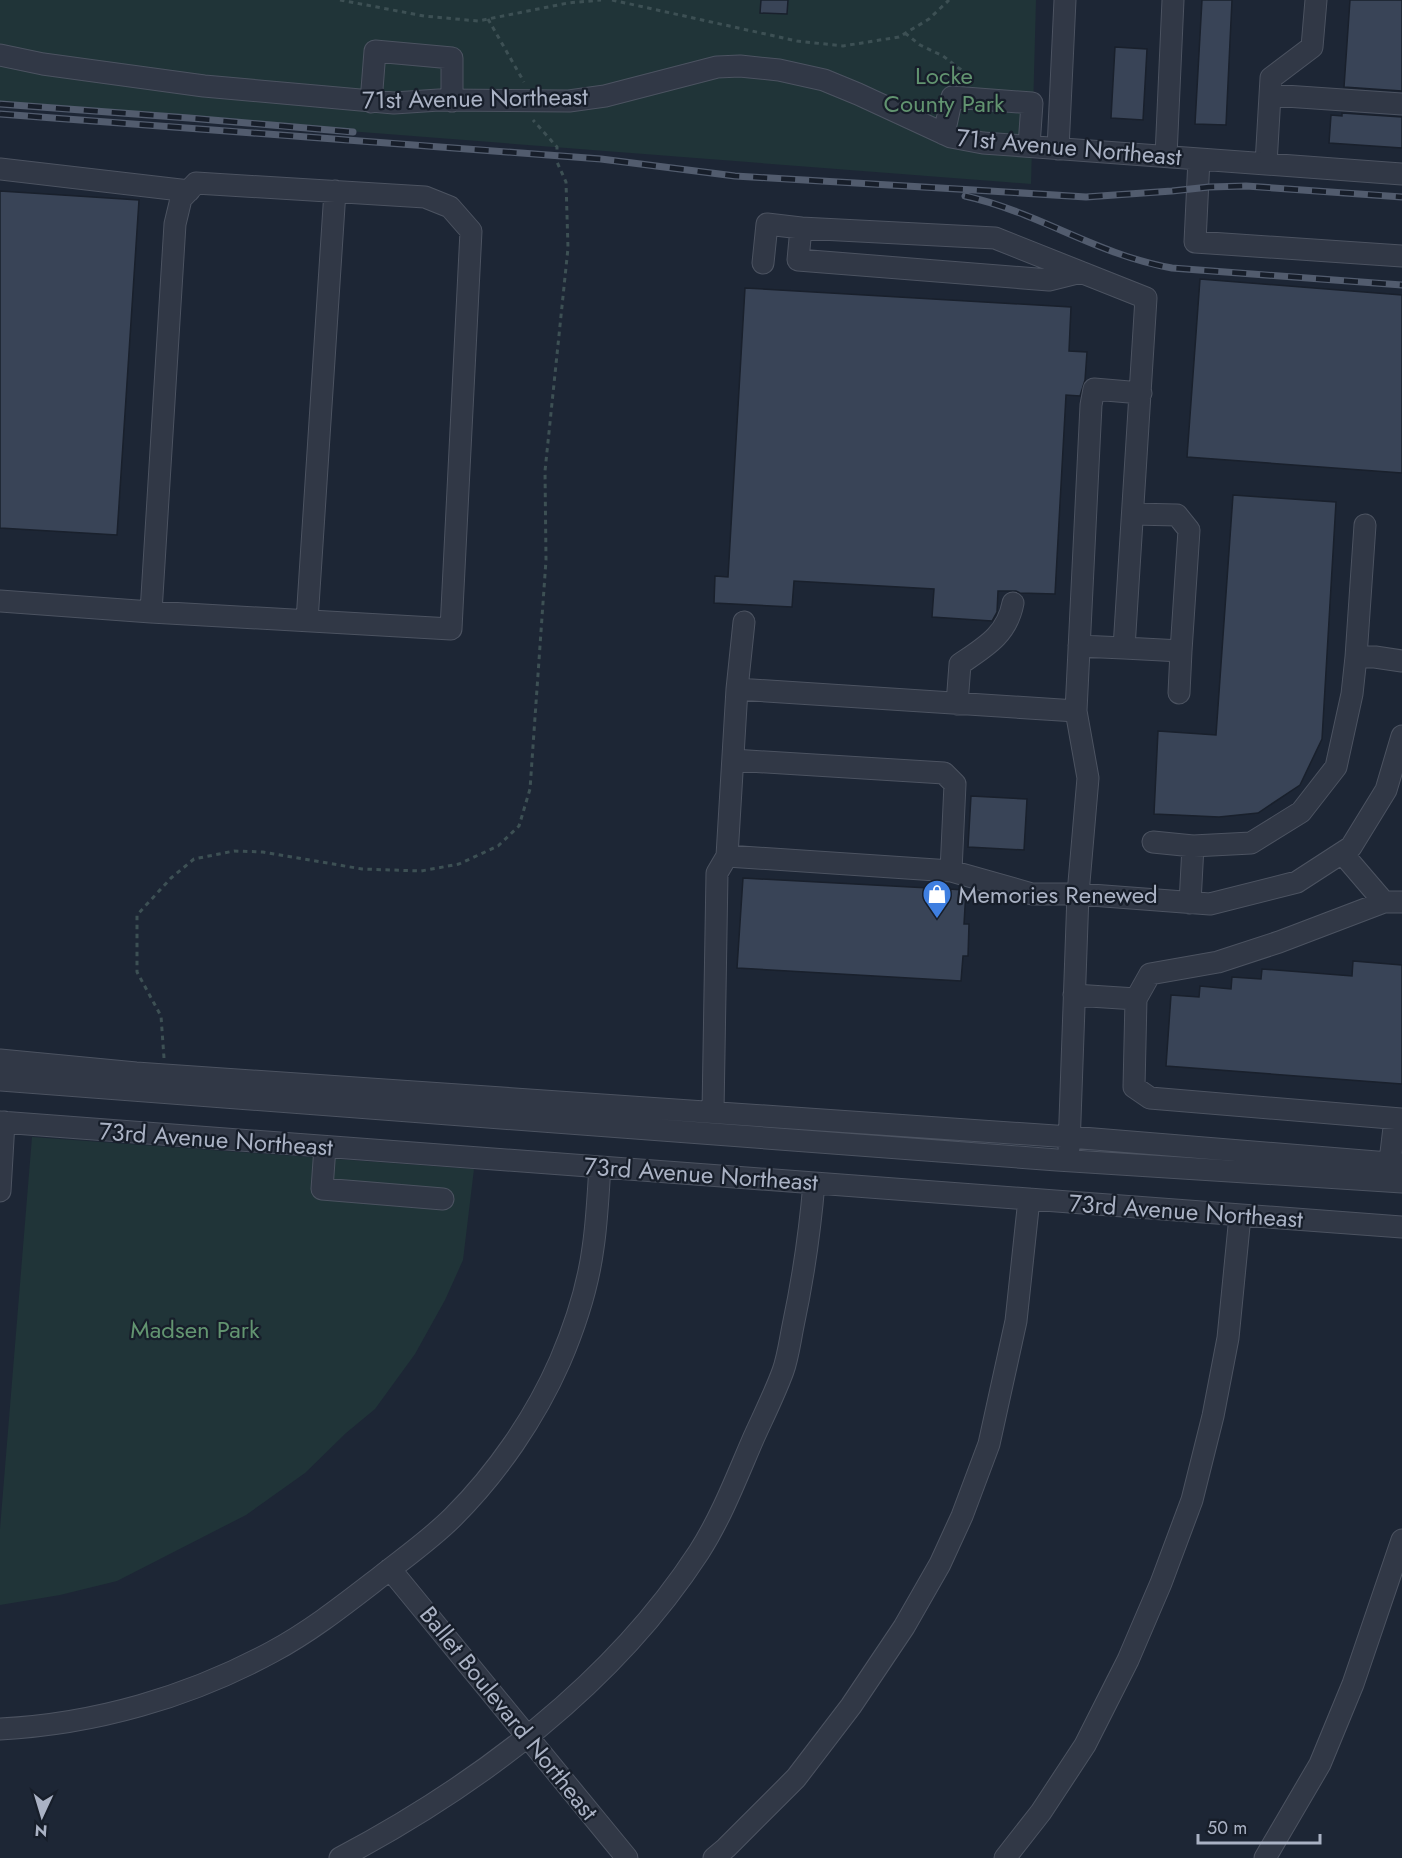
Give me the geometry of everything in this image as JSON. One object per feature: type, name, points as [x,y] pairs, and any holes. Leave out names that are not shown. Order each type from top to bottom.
[{"type":"street","points":[[1058,148],[1065,0]]},
{"type":"street","points":[[1166,156],[1173,0]]},
{"type":"street","points":[[1266,164],[1271,78],[1312,47],[1316,0]]},
{"type":"street","points":[[371,102],[375,51],[452,58],[452,100]]},
{"type":"street","name":"71st Avenue Northeast","points":[[0,55],[42,64],[204,86],[371,102],[569,101],[605,96],[717,67],[740,66],[779,70],[824,80],[951,137],[983,143],[1402,174]]},
{"type":"street","points":[[1270,95],[1402,104]]},
{"type":"street","points":[[944,134],[952,97],[1032,103],[1029,146]]},
{"type":"street","points":[[1199,159],[1195,242],[1402,256]]},
{"type":"street","points":[[0,169],[189,191]]},
{"type":"street","points":[[0,601],[151,612],[451,629],[471,231],[450,207],[425,197],[196,183],[181,199],[175,224],[151,612]]},
{"type":"street","points":[[307,621],[335,191]]},
{"type":"street","points":[[763,263],[766,224],[801,228],[995,238],[1146,298],[1124,648]]},
{"type":"street","points":[[801,228],[798,260],[1049,280],[1081,272]]},
{"type":"street","points":[[1069,1161],[1078,894],[1088,778],[1076,711],[1091,405],[1094,390],[1141,393]]},
{"type":"street","points":[[1133,514],[1177,515],[1189,530],[1179,693]]},
{"type":"street","points":[[1153,842],[1193,846],[1251,843],[1301,812],[1336,767],[1352,694],[1365,525]]},
{"type":"street","points":[[957,704],[960,664],[994,641],[1011,616],[1013,603]]},
{"type":"street","points":[[713,1112],[717,873],[727,855],[736,689],[744,622]]},
{"type":"street","points":[[1079,646],[1181,651]]},
{"type":"street","points":[[1356,657],[1402,661]]},
{"type":"street","points":[[736,689],[1076,711]]},
{"type":"street","points":[[727,855],[951,871],[1032,894],[1078,894],[1210,904],[1297,882],[1351,847],[1386,790],[1401,741]]},
{"type":"street","points":[[733,760],[944,773],[955,784],[951,871]]},
{"type":"street","points":[[1190,903],[1193,846]]},
{"type":"street","points":[[0,1060],[164,1075],[1070,1137],[1396,1173],[1398,1119],[1150,1098],[1134,1087],[1136,999],[1150,974],[1218,962],[1393,902],[1342,853]]},
{"type":"street","points":[[1074,995],[1136,999]]},
{"type":"street","name":"73rd Avenue Northeast","points":[[0,1080],[1069,1161],[1396,1173]]},
{"type":"street","points":[[0,1191],[2,1122]]},
{"type":"street","name":"73rd Avenue Northeast","points":[[2,1122],[1402,1227]]},
{"type":"street","points":[[325,1147],[322,1189],[444,1199]]},
{"type":"street","points":[[0,1729],[90,1719],[159,1701],[228,1674],[273,1651],[326,1618],[452,1518],[494,1470],[529,1421],[560,1361],[583,1296],[593,1248],[600,1167]]},
{"type":"street","points":[[340,1858],[386,1834],[461,1787],[527,1735],[580,1692],[629,1643],[674,1588],[725,1504],[784,1370],[800,1293],[814,1183]]},
{"type":"street","points":[[714,1858],[796,1778],[851,1706],[904,1627],[940,1564],[962,1516],[989,1444],[1016,1321],[1029,1199]]},
{"type":"street","points":[[1005,1858],[1041,1812],[1085,1745],[1128,1660],[1169,1563],[1192,1500],[1213,1416],[1228,1338],[1240,1216]]},
{"type":"street","points":[[1265,1858],[1320,1764],[1353,1684],[1402,1540]]},
{"type":"street","name":"Ballet Boulevard Northeast","points":[[390,1569],[627,1858]]},
{"type":"path","points":[[340,0],[424,16],[469,21],[568,3],[601,0]]},
{"type":"path","points":[[612,0],[797,41],[843,46],[899,37],[929,19],[949,0]]},
{"type":"path","points":[[164,1075],[161,1016],[137,972],[137,915],[171,878],[194,859],[234,852],[263,852],[362,869],[421,871],[469,860],[498,846],[519,826],[530,789],[546,560],[545,471],[568,248],[566,182],[557,162],[557,147],[528,112],[528,88],[488,19]]},
{"type":"path","points":[[905,33],[964,72],[963,98]]},
{"type":"green space","name":"Locke County Park","points":[[0,0],[1036,0],[1031,184],[0,104]]},
{"type":"green space","name":"Madsen Park","points":[[32,1137],[474,1169],[463,1260],[445,1300],[415,1354],[375,1409],[346,1433],[305,1473],[246,1515],[117,1581],[60,1595],[0,1605],[0,1529]]},
{"type":"building","points":[[761,0],[788,0],[787,14],[760,13]]},
{"type":"building","points":[[1202,0],[1232,0],[1226,125],[1195,124]]},
{"type":"building","points":[[1350,0],[1402,0],[1402,91],[1344,87]]},
{"type":"building","points":[[1115,47],[1147,49],[1143,120],[1111,118]]},
{"type":"building","points":[[1342,113],[1402,117],[1402,148],[1329,143],[1331,115],[1342,116]]},
{"type":"building","points":[[0,191],[139,200],[117,535],[0,528]]},
{"type":"building","points":[[1200,279],[1402,295],[1402,473],[1187,457]]},
{"type":"building","points":[[745,288],[1071,307],[1069,351],[1087,352],[1085,380],[1080,396],[1066,395],[1055,594],[998,591],[997,612],[992,621],[932,617],[934,589],[794,581],[792,607],[714,603],[715,576],[728,577]]},
{"type":"building","points":[[1233,495],[1336,502],[1322,739],[1300,785],[1258,813],[1219,817],[1154,814],[1158,731],[1216,735]]},
{"type":"building","points":[[971,796],[1027,799],[1024,850],[968,847]]},
{"type":"building","points":[[743,878],[966,890],[964,924],[969,924],[968,956],[963,956],[961,981],[737,968]]},
{"type":"building","points":[[1353,961],[1402,965],[1402,1084],[1166,1066],[1171,995],[1199,997],[1200,986],[1231,989],[1232,977],[1261,979],[1262,969],[1352,976]]},
{"type":"railway","points":[[0,104],[353,132]]},
{"type":"railway","points":[[0,114],[601,159],[735,176],[1086,197],[1246,186],[1402,197]]},
{"type":"railway","points":[[965,196],[1018,212],[1118,254],[1172,268],[1402,285]]},
{"type":"place","name":"Memories Renewed","points":[[937,920]]}]
